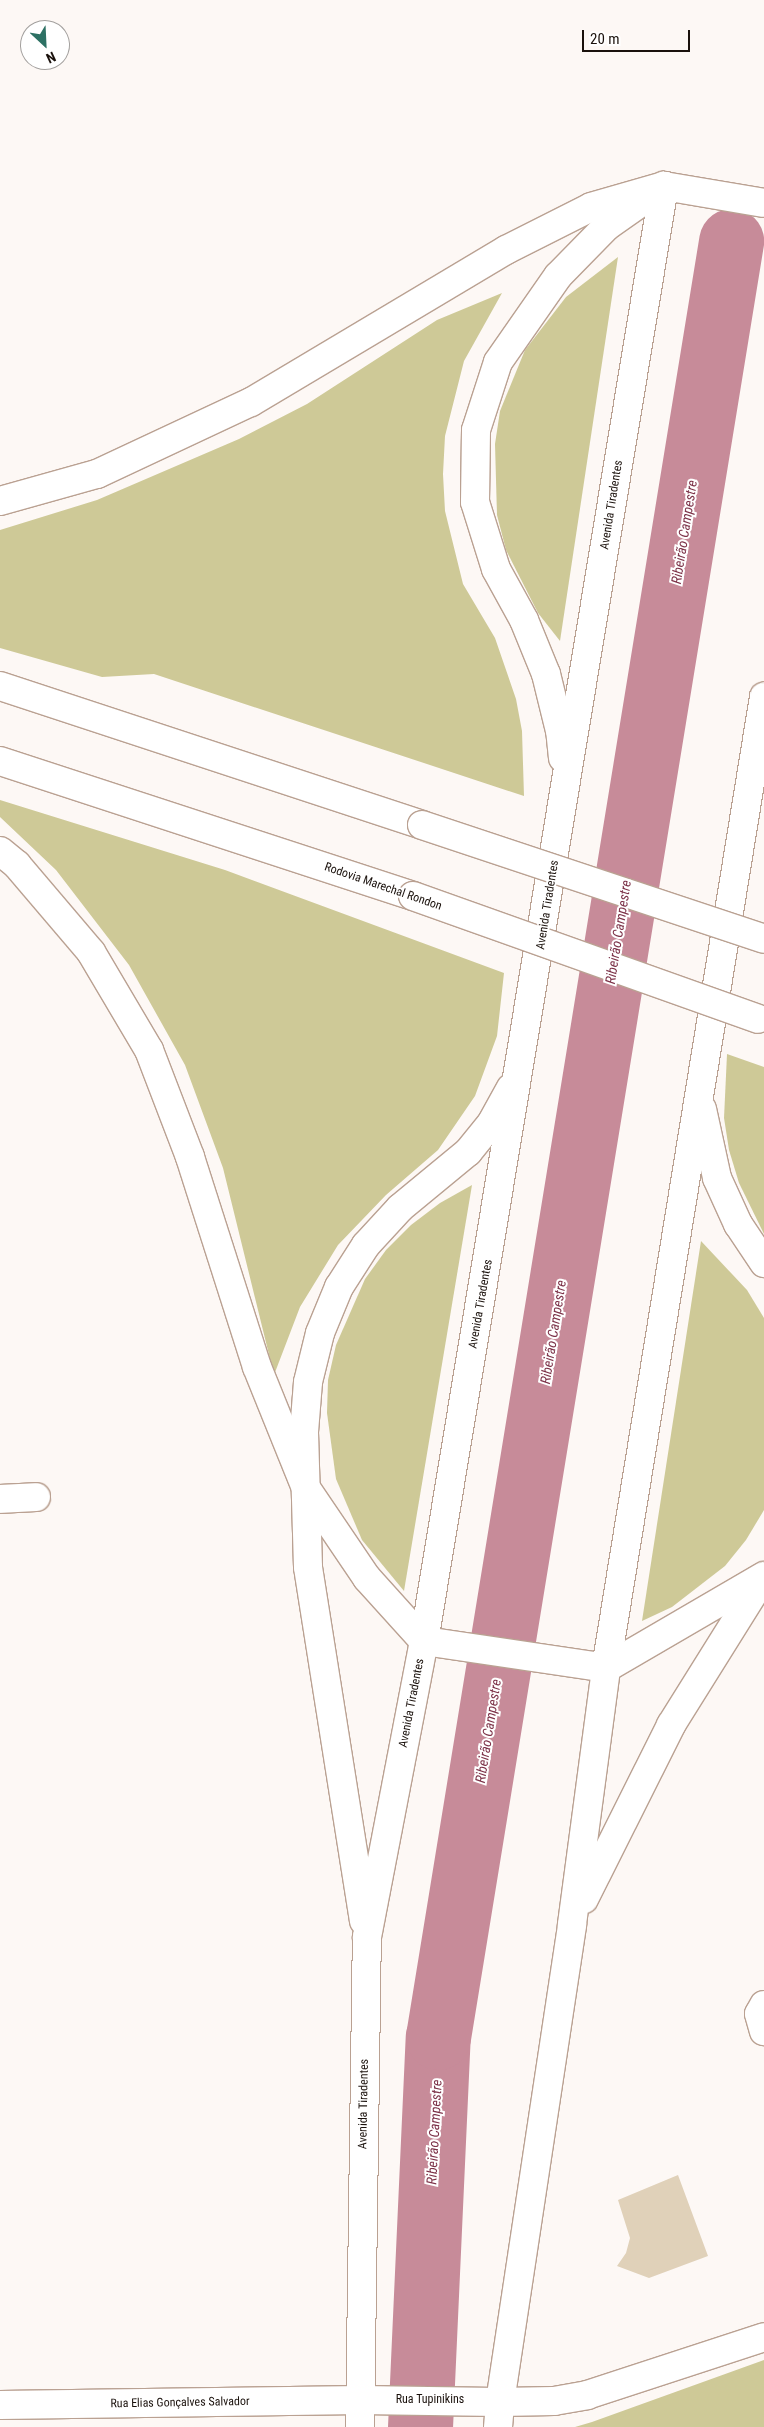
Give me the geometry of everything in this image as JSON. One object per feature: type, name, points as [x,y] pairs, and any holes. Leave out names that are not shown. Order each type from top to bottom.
[{"type":"main road","points":[[566,789],[560,731],[546,674],[524,620],[496,569],[475,502],[476,430],[498,362],[558,276],[607,226],[664,186]]},
{"type":"main road","points":[[0,501],[97,474],[251,402],[506,250],[591,207],[664,186],[764,203]]},
{"type":"main road","name":"Avenida Tiradentes","points":[[360,2427],[368,2400],[367,1937],[436,1643],[524,1054],[664,186]]},
{"type":"main road","points":[[0,686],[764,939]]},
{"type":"main road","points":[[495,2410],[572,1924],[600,1668],[764,697]]},
{"type":"main road","name":"Rodovia Marechal Rondon","points":[[0,761],[413,896],[761,1020]]},
{"type":"main road","points":[[745,812],[764,764]]},
{"type":"main road","points":[[0,851],[17,865],[91,952],[149,1050],[190,1157],[257,1367],[306,1488],[367,1578],[436,1643],[600,1668],[764,1576]]},
{"type":"main road","points":[[367,1937],[315,1622],[308,1567],[304,1432],[308,1382],[320,1333],[339,1287],[366,1245],[400,1208],[468,1152],[486,1130],[511,1089],[524,1054]]},
{"type":"main road","points":[[700,1078],[704,1129],[717,1178],[738,1224],[764,1263]]},
{"type":"main road","points":[[0,1499],[36,1497]]},
{"type":"main road","points":[[572,1924],[621,1820],[671,1724],[764,1576]]},
{"type":"main road","points":[[764,2005],[759,2014],[764,2031]]},
{"type":"main road","name":"Rua Tupinikins","points":[[368,2400],[495,2410],[554,2401],[587,2395],[764,2337]]},
{"type":"main road","name":"Rua Elias Gonçalves Salvador","points":[[0,2405],[368,2400]]},
{"type":"shaded area","points":[[618,257],[560,641],[538,613],[506,550],[497,515],[495,444],[500,411],[525,350],[566,297]]},
{"type":"shaded area","points":[[502,293],[464,361],[445,436],[443,474],[445,511],[463,584],[495,638],[516,699],[522,731],[524,796],[154,674],[102,677],[0,648],[0,530],[97,500],[239,439],[307,404],[437,320]]},
{"type":"shaded area","points":[[0,800],[225,870],[504,973],[497,1036],[475,1096],[438,1150],[386,1195],[338,1245],[300,1307],[274,1375],[223,1168],[185,1065],[129,965],[56,870],[0,817]]},
{"type":"shaded area","points":[[727,1054],[764,1067],[764,1234],[739,1183],[729,1150],[724,1118]]},
{"type":"shaded area","points":[[472,1185],[404,1591],[362,1540],[336,1479],[327,1413],[328,1380],[336,1345],[365,1279],[386,1250],[411,1225],[440,1203]]},
{"type":"shaded area","points":[[701,1241],[747,1290],[764,1318],[764,1510],[746,1540],[725,1566],[672,1607],[642,1621]]},
{"type":"shaded area","points":[[764,2360],[764,2427],[575,2427],[592,2422]]},
{"type":"building","points":[[678,2175],[708,2256],[649,2278],[617,2266],[626,2253],[630,2238],[618,2200]]},
{"type":"waterway","name":"Ribeirão Campestre","points":[[420,2427],[438,2037],[731,241]]}]
